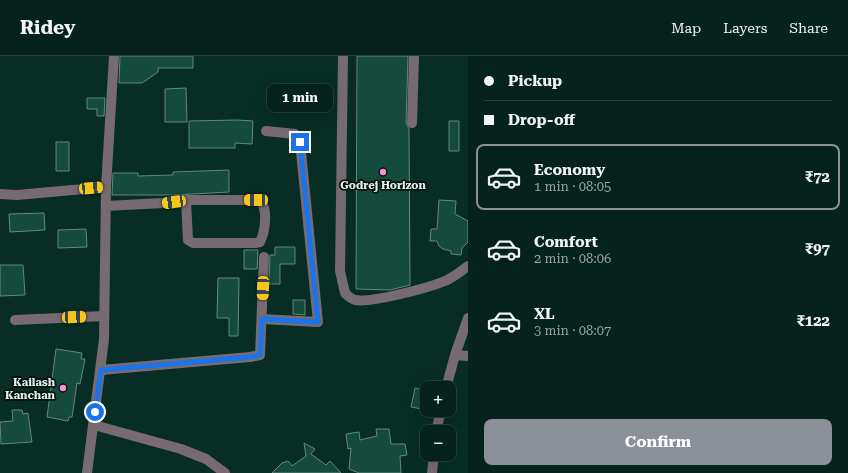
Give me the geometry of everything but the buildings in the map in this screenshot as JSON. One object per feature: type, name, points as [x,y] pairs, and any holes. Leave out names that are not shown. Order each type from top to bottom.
[{"type":"street","points":[[87,473],[101,370],[104,316],[106,187],[114,56]]},
{"type":"street","points":[[343,56],[340,271],[345,293],[353,300],[364,301],[397,294],[445,281],[468,266]]},
{"type":"street","points":[[412,124],[414,56]]},
{"type":"street","points":[[262,319],[318,322],[300,142],[295,134],[266,131]]},
{"type":"street","points":[[0,194],[17,195],[106,187]]},
{"type":"street","points":[[106,206],[163,203],[186,200],[261,202],[265,207],[265,214],[263,236],[260,242],[193,243],[188,240],[186,200]]},
{"type":"street","points":[[101,370],[260,355],[264,257]]},
{"type":"street","points":[[15,320],[104,316]]},
{"type":"street","points":[[448,381],[468,318]]},
{"type":"street","points":[[455,355],[468,356]]},
{"type":"street","points":[[94,425],[181,449],[206,459],[225,473]]},
{"type":"street","points":[[432,473],[433,461]]},
{"type":"place","name":"Godrej Horizon","points":[[383,172]]},
{"type":"place","name":"Kailash Kanchan","points":[[63,388]]},
{"type":"route","points":[[95,412],[101,370],[260,355],[262,319],[318,322],[300,142]]}]
